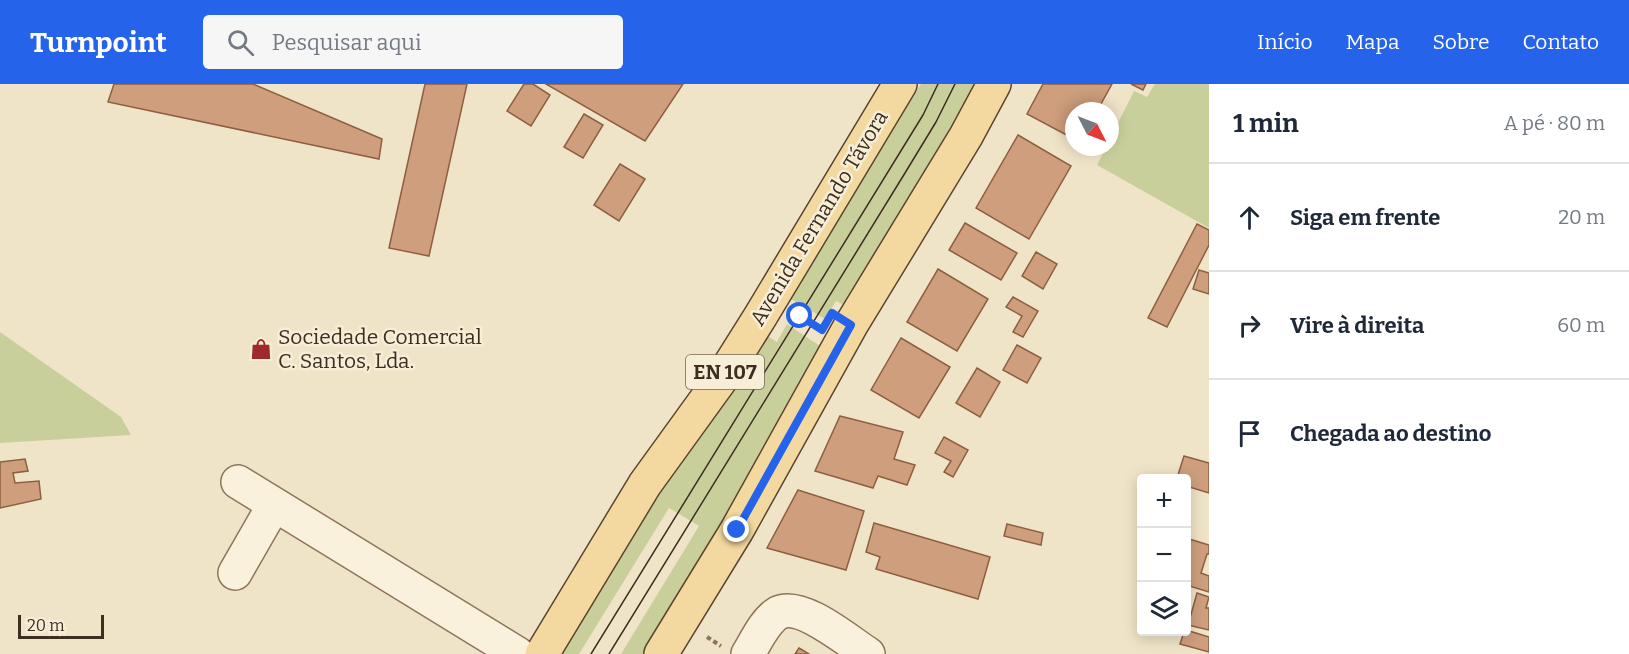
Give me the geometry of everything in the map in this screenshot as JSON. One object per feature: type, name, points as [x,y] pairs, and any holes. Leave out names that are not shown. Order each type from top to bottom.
[{"type":"main road","name":"Avenida Fernando Távora","points":[[542,654],[645,484],[721,379],[900,84]]},
{"type":"main road","points":[[661,654],[737,530],[851,325],[966,136],[994,84]]},
{"type":"street","points":[[238,482],[518,654]]},
{"type":"street","points":[[235,573],[274,505]]},
{"type":"street","points":[[748,654],[767,624],[779,613],[793,610],[808,615],[868,654]]},
{"type":"path","points":[[794,312],[822,330],[832,313],[851,325]]},
{"type":"path","points":[[707,636],[716,643]]},
{"type":"green space","points":[[921,84],[976,84],[847,307],[836,301],[825,319],[789,298]]},
{"type":"green space","points":[[1155,84],[1209,84],[1209,228],[1097,165],[1102,156],[1119,156],[1119,121],[1134,91],[1147,97]]},
{"type":"green space","points":[[787,324],[820,346],[727,518],[644,654],[621,654],[699,526],[669,508],[579,654],[561,654],[656,498],[766,335],[777,342]]},
{"type":"green space","points":[[0,332],[121,417],[131,435],[0,443]]},
{"type":"building","points":[[114,84],[253,84],[382,139],[379,159],[108,102]]},
{"type":"building","points":[[425,84],[467,84],[429,256],[389,248]]},
{"type":"building","points":[[524,84],[533,84],[550,95],[531,126],[507,111]]},
{"type":"building","points":[[546,84],[683,84],[645,141]]},
{"type":"building","points":[[1043,84],[1112,84],[1102,102],[1065,102],[1065,134],[1027,114]]},
{"type":"building","points":[[1131,84],[1146,84],[1143,90]]},
{"type":"building","points":[[584,114],[603,125],[583,158],[564,147]]},
{"type":"building","points":[[1018,135],[1071,166],[1029,239],[976,208]]},
{"type":"building","points":[[620,164],[645,179],[619,221],[594,205]]},
{"type":"building","points":[[965,223],[1017,253],[1001,280],[949,250]]},
{"type":"building","points":[[1197,224],[1209,230],[1209,245],[1167,327],[1148,318]]},
{"type":"building","points":[[1036,252],[1057,264],[1043,289],[1022,276]]},
{"type":"building","points":[[938,269],[988,299],[957,351],[907,322]]},
{"type":"building","points":[[1199,270],[1209,273],[1209,294],[1193,289]]},
{"type":"building","points":[[1013,297],[1038,311],[1023,337],[1013,332],[1022,316],[1006,307]]},
{"type":"building","points":[[901,338],[950,367],[919,418],[871,390]]},
{"type":"building","points":[[1017,345],[1041,358],[1027,383],[1003,370]]},
{"type":"building","points":[[977,368],[1000,382],[980,417],[956,403]]},
{"type":"building","points":[[840,416],[903,432],[894,459],[915,465],[907,485],[878,476],[873,488],[815,471]]},
{"type":"building","points":[[944,437],[968,450],[953,477],[944,472],[951,461],[935,453]]},
{"type":"building","points":[[1184,456],[1209,463],[1209,493],[1191,488],[1191,474],[1178,474]]},
{"type":"building","points":[[25,459],[28,471],[13,473],[15,483],[39,481],[41,499],[0,508],[0,462]]},
{"type":"building","points":[[798,490],[864,511],[846,570],[767,548]]},
{"type":"building","points":[[874,523],[990,557],[978,599],[876,569],[880,557],[866,552]]},
{"type":"building","points":[[1007,524],[1043,533],[1041,545],[1004,536]]},
{"type":"building","points":[[1191,540],[1209,545],[1209,554],[1207,554],[1201,573],[1209,576],[1209,592],[1191,587]]},
{"type":"building","points":[[1197,593],[1209,597],[1206,608],[1209,608],[1209,630],[1191,626],[1191,614]]},
{"type":"building","points":[[1191,632],[1209,637],[1209,652],[1180,644],[1183,636],[1191,636]]},
{"type":"building","points":[[799,648],[809,654],[795,654]]},
{"type":"tram line","points":[[591,654],[923,115],[938,84]]},
{"type":"tram line","points":[[609,654],[936,122],[955,84]]},
{"type":"place","name":"Sociedade Comercial C. Santos, Lda.","points":[[261,349]]},
{"type":"route","points":[[737,530],[851,325],[832,313],[822,330],[800,316]]}]
